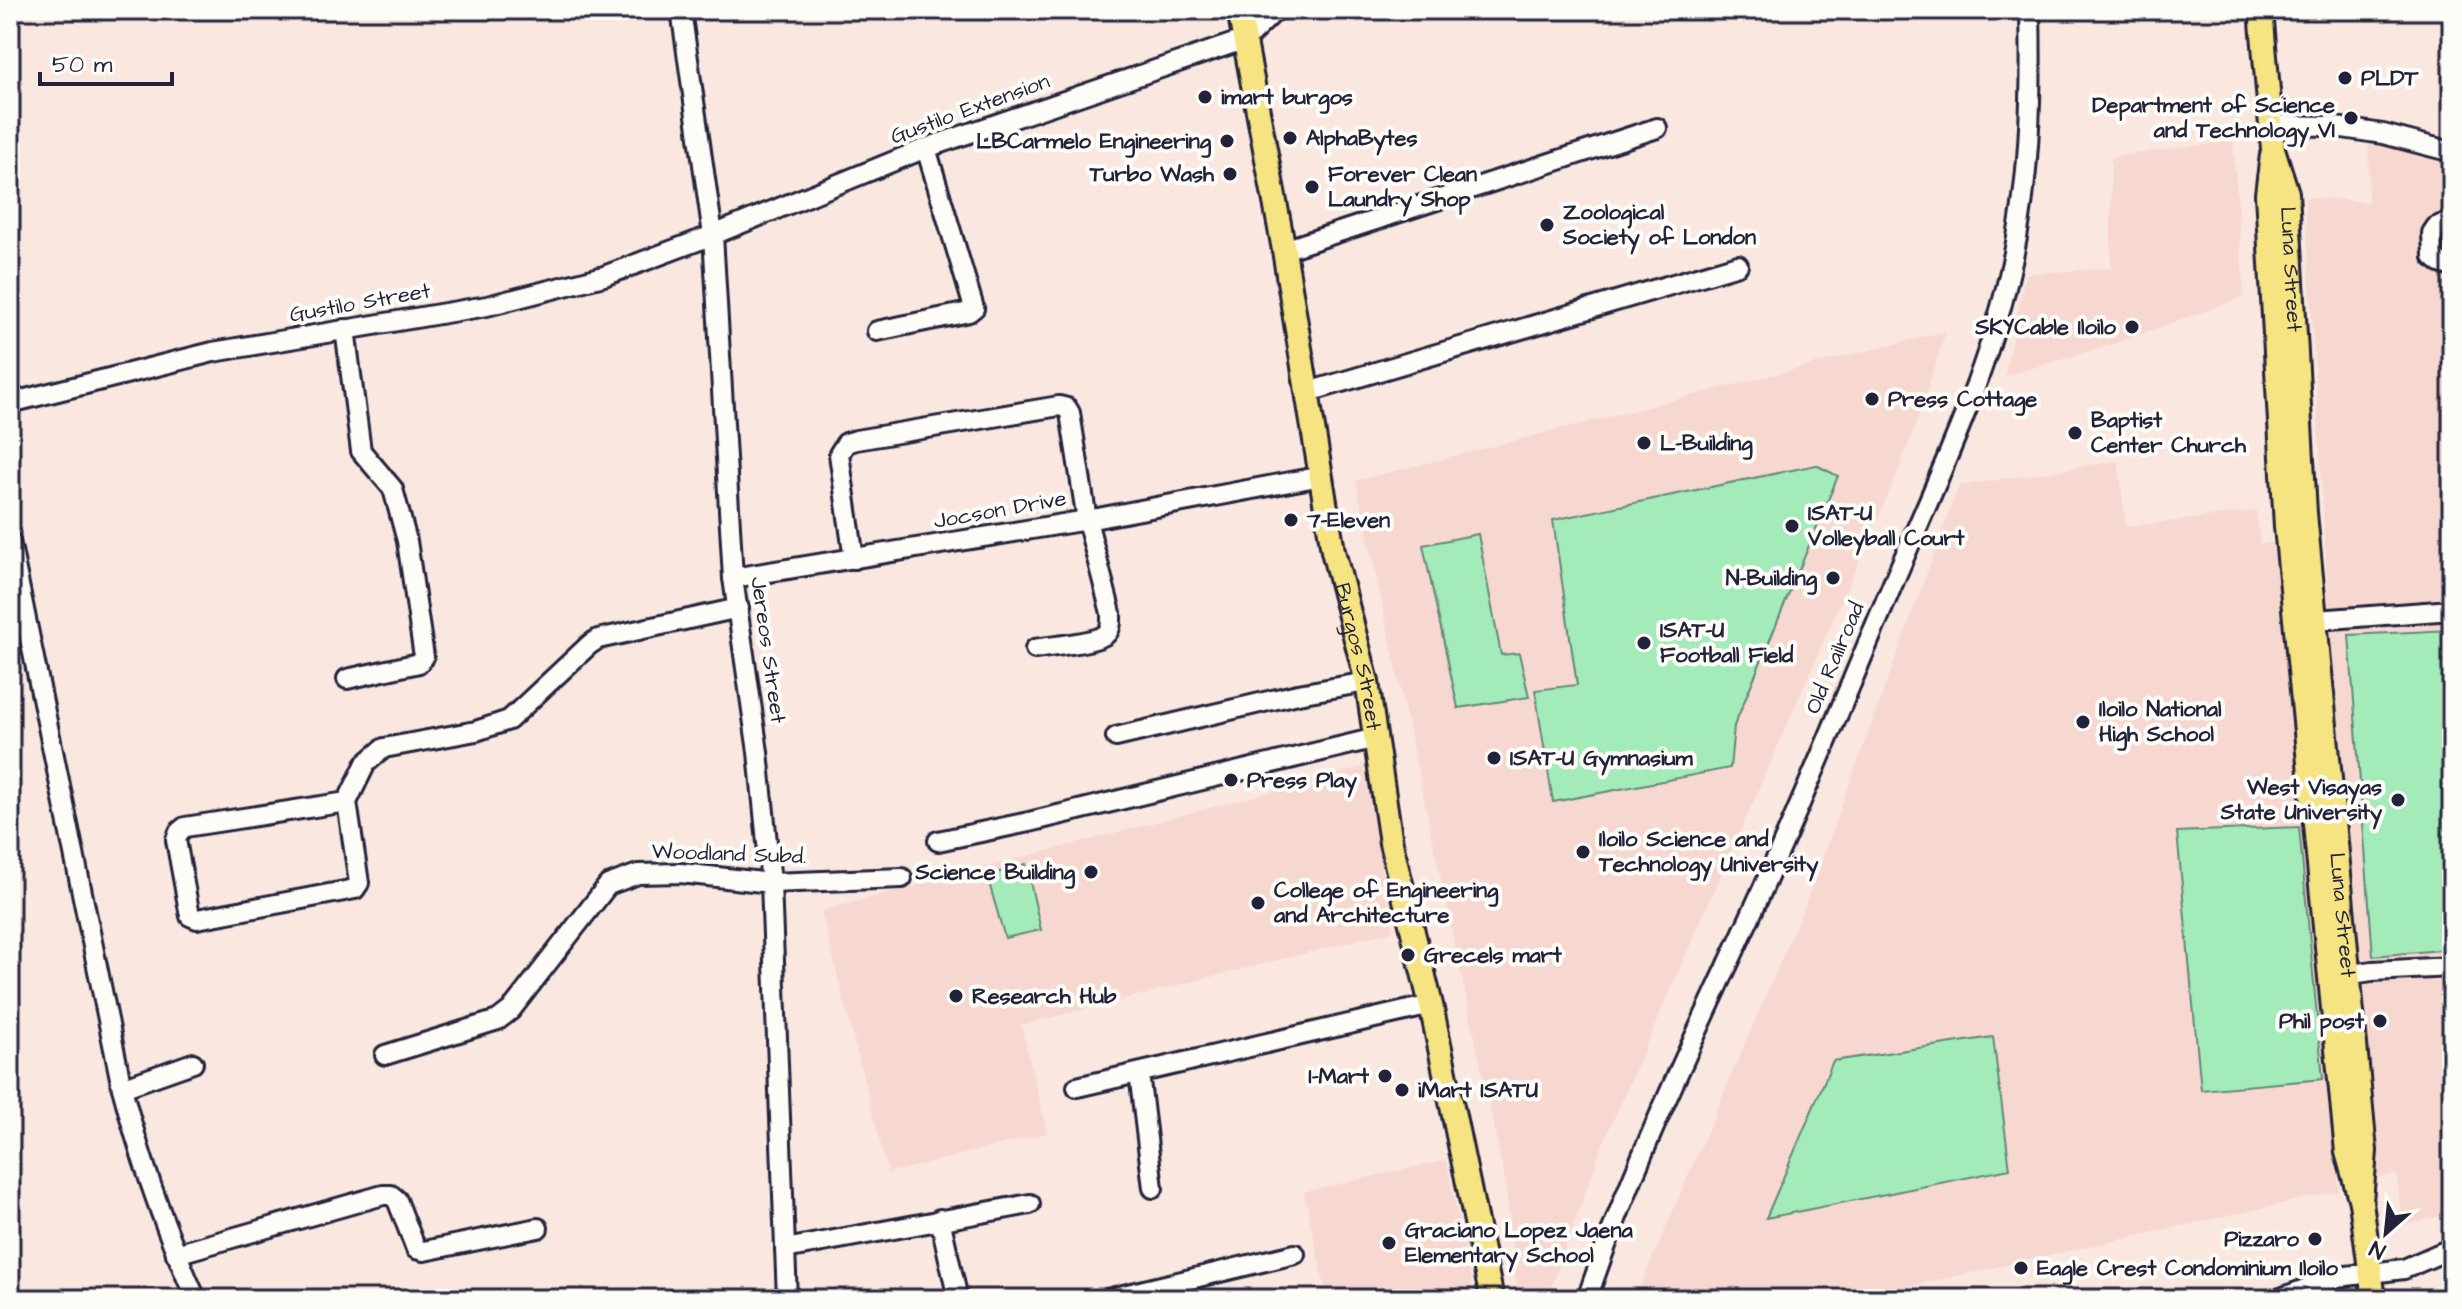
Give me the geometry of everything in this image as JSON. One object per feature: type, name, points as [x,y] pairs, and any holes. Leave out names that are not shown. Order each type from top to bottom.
[{"type":"main road","name":"Burgos Street","points":[[1239,10],[1284,250],[1333,551],[1367,682],[1391,843],[1431,1005],[1492,1299]]},
{"type":"main road","name":"Luna Street","points":[[2261,10],[2273,149],[2267,194],[2286,527],[2305,620],[2340,976],[2365,1151],[2361,1202],[2374,1299]]},
{"type":"street","name":"Jereos Street","points":[[681,10],[713,235],[733,578],[771,883],[786,1299]]},
{"type":"street","points":[[1246,39],[1276,10]]},
{"type":"street","name":"Old Railroad","points":[[1587,1299],[1649,1139],[1766,881],[1953,443],[1993,341],[2011,268],[2020,210],[2028,130],[2030,10]]},
{"type":"street","name":"Gustilo Extension","points":[[713,235],[926,148],[1246,39]]},
{"type":"street","points":[[2270,125],[2329,126],[2383,134],[2452,152]]},
{"type":"street","points":[[1284,250],[1657,128]]},
{"type":"street","points":[[877,331],[969,312],[974,308],[926,148]]},
{"type":"street","points":[[2452,226],[2443,224],[2432,233],[2433,257],[2452,267]]},
{"type":"street","name":"Gustilo Street","points":[[10,403],[213,352],[487,306],[604,276],[713,235]]},
{"type":"street","points":[[1308,392],[1738,265]]},
{"type":"street","points":[[345,329],[361,451],[393,489],[407,541],[424,657],[419,663],[347,679]]},
{"type":"street","points":[[854,559],[839,454],[846,443],[856,440],[1059,406],[1067,408],[1087,520],[1322,476]]},
{"type":"street","name":"Jocson Drive","points":[[733,578],[1087,520],[1111,613],[1107,634],[1097,639],[1035,649]]},
{"type":"street","points":[[10,541],[122,1088],[141,1162],[196,1299]]},
{"type":"street","points":[[347,802],[185,827],[176,840],[190,916],[197,919],[355,889],[359,883],[347,802],[366,763],[384,748],[476,731],[509,720],[598,639],[739,608]]},
{"type":"street","points":[[2305,620],[2452,610]]},
{"type":"street","points":[[1116,737],[1298,694],[1367,682]]},
{"type":"street","points":[[938,841],[1376,738]]},
{"type":"street","name":"Woodland Subd.","points":[[385,1055],[498,1020],[511,1010],[608,885],[638,874],[681,873],[771,883],[902,878]]},
{"type":"street","points":[[2340,976],[2452,967]]},
{"type":"street","points":[[1077,1087],[1431,1005]]},
{"type":"street","points":[[122,1088],[193,1063]]},
{"type":"street","points":[[1139,1073],[1153,1188]]},
{"type":"street","points":[[176,1254],[383,1195],[391,1195],[397,1200],[412,1243],[416,1249],[424,1251],[538,1228]]},
{"type":"street","points":[[785,1249],[1030,1204]]},
{"type":"street","points":[[940,1219],[958,1299]]},
{"type":"street","points":[[2278,1299],[2338,1277],[2404,1269],[2452,1248]]},
{"type":"street","points":[[1107,1299],[1295,1254]]},
{"type":"shaded area","points":[[2233,141],[2244,297],[2107,346],[2005,376],[2025,274],[2111,268],[2111,157]]},
{"type":"shaded area","name":"West Visayas State University","points":[[2369,142],[2452,161],[2452,1213],[2402,1225],[2397,1174],[2371,1179],[2330,632],[2305,197],[2368,202]]},
{"type":"shaded area","name":"Iloilo Science and Technology University","points":[[1946,331],[1895,479],[1604,1141],[1547,1299],[1518,1299],[1505,1179],[1356,481]]},
{"type":"shaded area","name":"Iloilo National High School","points":[[2118,461],[2126,527],[2256,511],[2260,544],[2275,543],[2339,1191],[1852,1299],[1635,1299],[1807,900],[1959,486]]},
{"type":"shaded area","points":[[1364,767],[1393,931],[1021,1025],[1047,1133],[888,1173],[821,911]]},
{"type":"shaded area","name":"Graciano Lopez Jaena Elementary School","points":[[1446,1160],[1475,1299],[1299,1299],[1326,1293],[1304,1192]]},
{"type":"green space","points":[[1816,465],[1838,476],[1734,726],[1730,768],[1553,802],[1535,690],[1577,685],[1553,520]]},
{"type":"green space","points":[[1478,534],[1501,655],[1519,653],[1529,697],[1458,708],[1423,545]]},
{"type":"green space","points":[[2452,630],[2452,949],[2373,956],[2349,635]]},
{"type":"green space","points":[[2299,827],[2323,1079],[2201,1090],[2177,832]]},
{"type":"green space","points":[[1026,864],[1041,930],[1005,938],[987,876]]},
{"type":"green space","points":[[1993,1037],[2010,1169],[1766,1218],[1833,1061]]},
{"type":"place","name":"PLDT","points":[[2345,78]]},
{"type":"place","name":"imart burgos","points":[[1205,97]]},
{"type":"place","name":"Department of Science and Technology VI","points":[[2351,118]]},
{"type":"place","name":"AlphaBytes","points":[[1290,138]]},
{"type":"place","name":"LBCarmelo Engineering","points":[[1227,141]]},
{"type":"place","name":"Turbo Wash","points":[[1230,174]]},
{"type":"place","name":"Forever Clean Laundry Shop","points":[[1312,187]]},
{"type":"place","name":"Zoological Society of London","points":[[1547,225]]},
{"type":"place","name":"SKYCable Iloilo","points":[[2132,327]]},
{"type":"place","name":"Press Cottage","points":[[1872,399]]},
{"type":"place","name":"Baptist Center Church","points":[[2075,433]]},
{"type":"place","name":"L-Building","points":[[1644,443]]},
{"type":"place","name":"7-Eleven","points":[[1291,520]]},
{"type":"place","name":"ISAT-U Volleyball Court","points":[[1792,526]]},
{"type":"place","name":"N-Building","points":[[1833,578]]},
{"type":"place","name":"ISAT-U Football Field","points":[[1644,643]]},
{"type":"place","name":"Iloilo National High School","points":[[2083,722]]},
{"type":"place","name":"ISAT-U Gymnasium","points":[[1494,758]]},
{"type":"place","name":"Press Play","points":[[1231,780]]},
{"type":"place","name":"West Visayas State University","points":[[2398,800]]},
{"type":"place","name":"Iloilo Science and Technology University","points":[[1583,852]]},
{"type":"place","name":"Science Building","points":[[1091,872]]},
{"type":"place","name":"College of Engineering and Architecture","points":[[1258,903]]},
{"type":"place","name":"Grecels mart","points":[[1408,955]]},
{"type":"place","name":"Research Hub","points":[[956,996]]},
{"type":"place","name":"Phil post","points":[[2380,1021]]},
{"type":"place","name":"I-Mart","points":[[1385,1076]]},
{"type":"place","name":"iMart ISATU","points":[[1402,1090]]},
{"type":"place","name":"Pizzaro","points":[[2315,1239]]},
{"type":"place","name":"Graciano Lopez Jaena Elementary School","points":[[1389,1243]]},
{"type":"place","name":"Eagle Crest Condominium Iloilo","points":[[2021,1268]]}]
